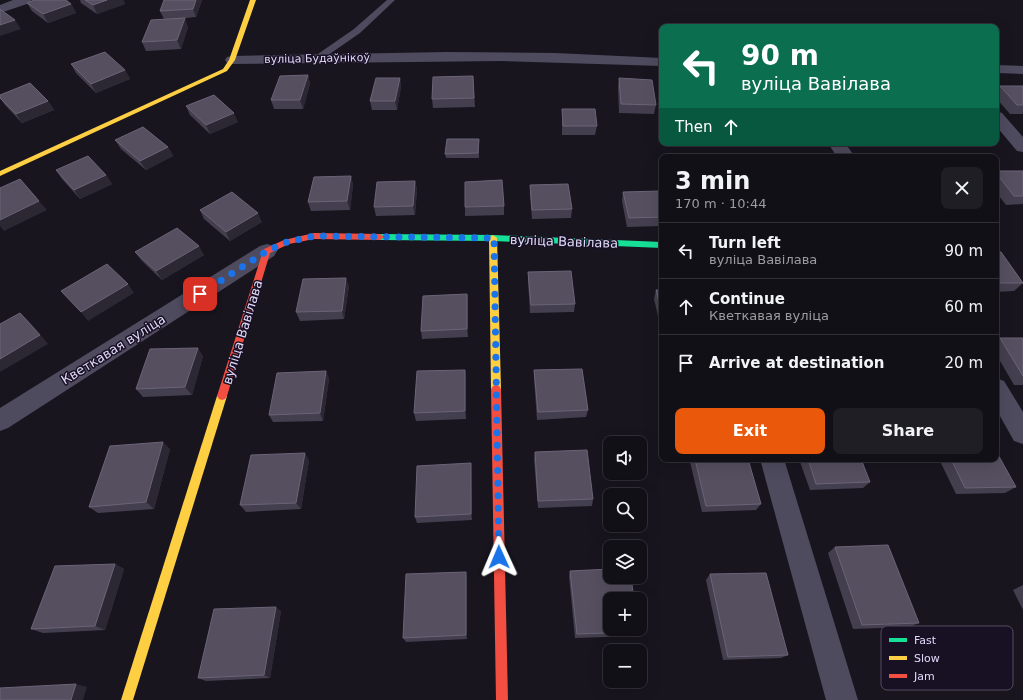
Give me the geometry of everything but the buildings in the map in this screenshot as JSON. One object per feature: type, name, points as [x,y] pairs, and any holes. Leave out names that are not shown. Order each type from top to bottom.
[{"type":"street","points":[[0,8],[25,0]]},
{"type":"street","points":[[0,174],[225,70],[232,60],[253,0]]},
{"type":"street","name":"вуліца Будаўнікоў","points":[[232,60],[448,56],[603,58],[659,62]]},
{"type":"street","points":[[999,69],[1023,70]]},
{"type":"street","points":[[999,119],[1023,147]]},
{"type":"street","name":"вуліца Вавілава","points":[[127,700],[267,251],[287,242],[314,236],[494,238],[659,245]]},
{"type":"street","points":[[494,238],[502,700]]},
{"type":"street","name":"Кветкавая вуліца","points":[[0,421],[267,251]]},
{"type":"street","points":[[999,393],[1023,433]]},
{"type":"street","points":[[773,462],[842,700]]},
{"type":"lane","points":[[318,58],[357,31],[391,0]]},
{"type":"traffic: fast","points":[[380,237],[493,238],[659,245]]},
{"type":"traffic: slow","points":[[0,174],[225,70],[232,60],[253,0]]},
{"type":"traffic: slow","points":[[493,238],[496,389]]},
{"type":"traffic: slow","points":[[127,700],[222,396]]},
{"type":"traffic: jam","points":[[222,396],[267,251],[287,242],[314,236],[380,237]]},
{"type":"traffic: jam","points":[[496,389],[502,700]]},
{"type":"route","points":[[200,294],[267,251],[287,242],[314,236],[494,238],[499,557]]}]
